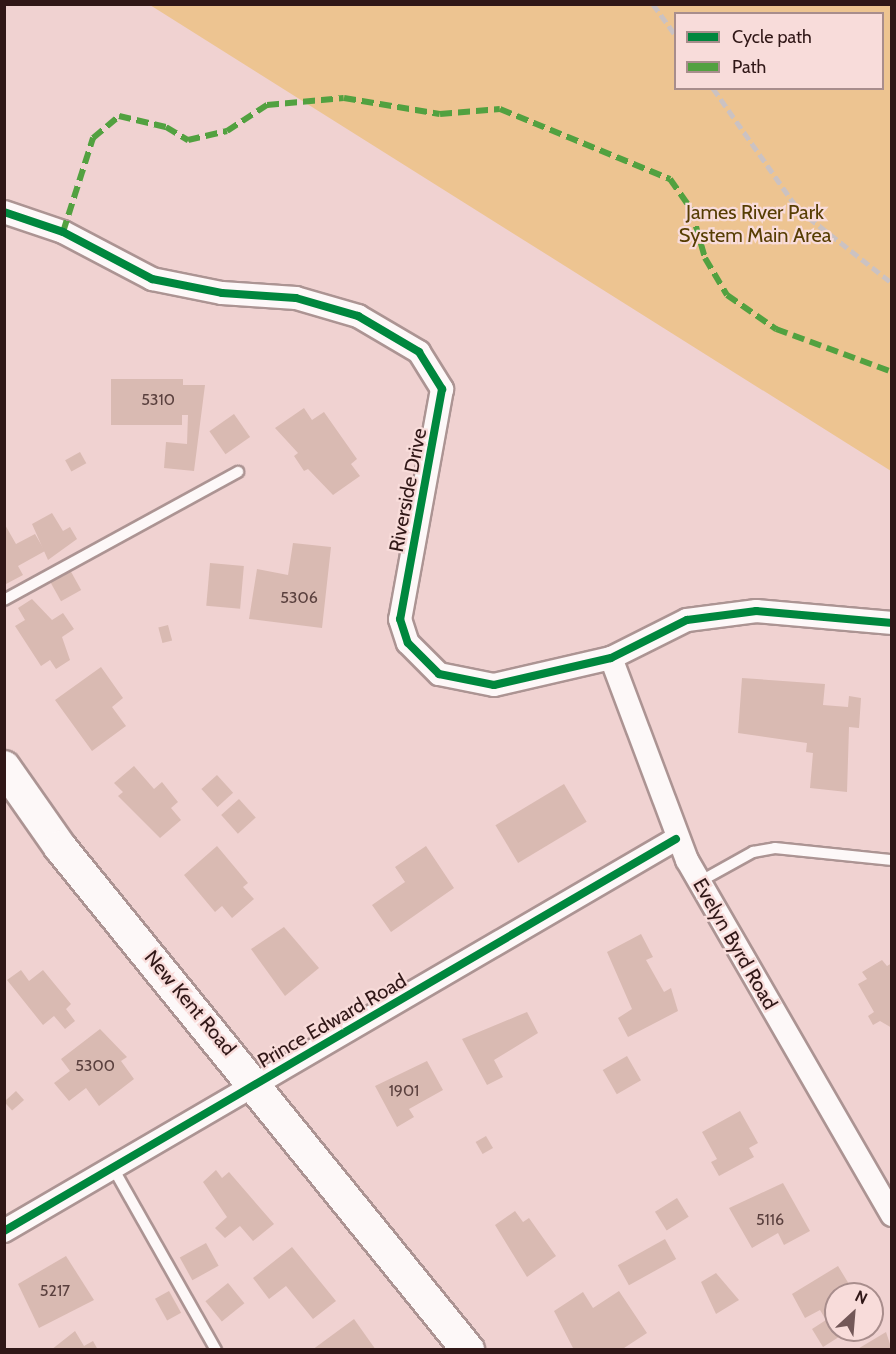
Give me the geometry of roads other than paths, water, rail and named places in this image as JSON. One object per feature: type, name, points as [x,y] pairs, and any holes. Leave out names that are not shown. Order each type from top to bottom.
[{"type":"street","name":"Riverside Drive","points":[[4,212],[63,232],[152,279],[222,293],[296,298],[358,316],[419,352],[442,389],[400,619],[408,643],[439,674],[494,685],[611,658],[687,621],[756,611],[891,623]]},
{"type":"street","name":"Evelyn Byrd Road","points":[[611,658],[676,839],[891,1215]]},
{"type":"street","name":"New Kent Road","points":[[4,767],[60,847],[257,1084],[468,1350]]},
{"type":"street","name":"Prince Edward Road","points":[[4,1231],[676,839]]},
{"type":"lane","points":[[4,600],[238,472]]},
{"type":"lane","points":[[699,882],[753,852],[775,848],[891,860]]},
{"type":"lane","points":[[113,1168],[216,1350]]},
{"type":"railway","points":[[653,4],[674,33]]},
{"type":"railway","points":[[714,90],[798,209],[892,283]]},
{"type":"park label","name":"James River Park System Main Area","points":[[755,224]]}]
